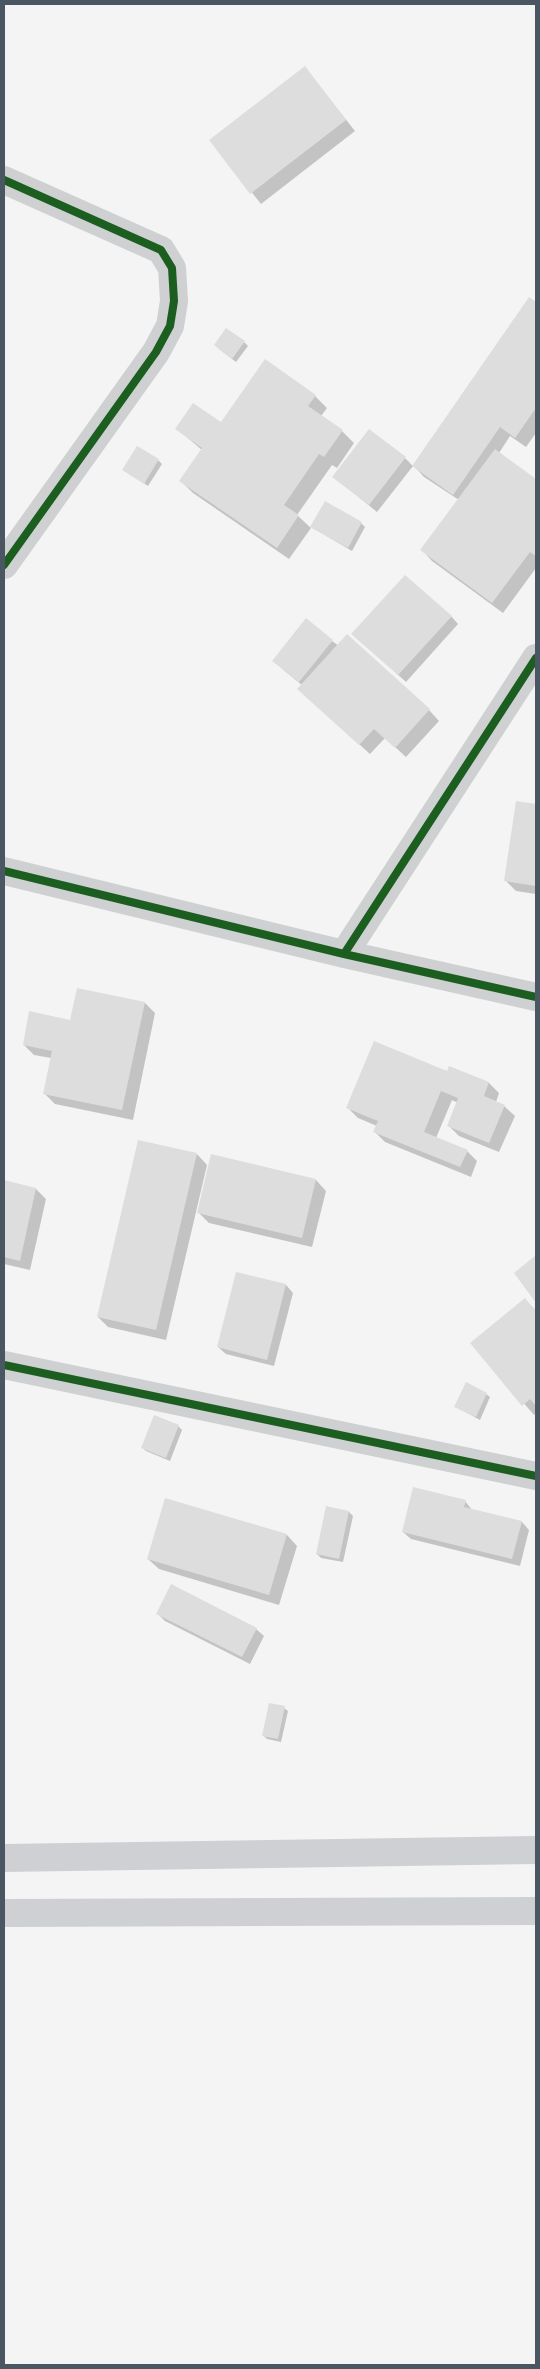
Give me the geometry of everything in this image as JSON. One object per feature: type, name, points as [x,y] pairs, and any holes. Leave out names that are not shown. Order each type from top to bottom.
[{"type":"main road","points":[[4,1858],[536,1850]]},
{"type":"main road","points":[[4,1913],[536,1911]]},
{"type":"street","points":[[4,180],[161,250],[172,268],[174,301],[170,326],[156,352],[4,565]]},
{"type":"street","points":[[344,954],[536,658]]},
{"type":"street","points":[[4,871],[344,954],[536,997]]},
{"type":"street","points":[[4,1365],[536,1476]]},
{"type":"building","points":[[305,66],[346,120],[250,194],[209,140]]},
{"type":"building","points":[[529,297],[536,302],[536,408],[515,438],[500,427],[453,495],[412,466]]},
{"type":"building","points":[[226,328],[245,341],[232,359],[214,345]]},
{"type":"building","points":[[265,359],[316,395],[308,406],[343,430],[324,457],[319,454],[284,505],[299,515],[277,548],[179,481],[202,448],[175,429],[193,403],[221,422]]},
{"type":"building","points":[[369,429],[406,457],[369,505],[332,477]]},
{"type":"building","points":[[137,446],[159,459],[144,484],[122,470]]},
{"type":"building","points":[[495,449],[536,479],[536,556],[530,552],[492,603],[420,550]]},
{"type":"building","points":[[325,501],[362,522],[348,548],[310,527]]},
{"type":"building","points":[[405,575],[452,616],[398,675],[351,634]]},
{"type":"building","points":[[306,618],[333,640],[299,682],[272,661]]},
{"type":"building","points":[[347,634],[430,709],[395,748],[374,729],[359,745],[297,689]]},
{"type":"building","points":[[516,801],[536,804],[536,886],[504,881]]},
{"type":"building","points":[[77,988],[145,1002],[122,1110],[43,1094],[52,1051],[23,1045],[29,1011],[70,1020]]},
{"type":"building","points":[[374,1041],[447,1071],[449,1066],[489,1082],[484,1096],[505,1105],[489,1143],[447,1126],[458,1098],[441,1091],[424,1132],[468,1150],[460,1167],[373,1132],[378,1121],[346,1108]]},
{"type":"building","points":[[138,1140],[197,1153],[156,1330],[97,1317]]},
{"type":"building","points":[[211,1154],[316,1179],[302,1238],[197,1213]]},
{"type":"building","points":[[4,1180],[36,1188],[20,1261],[4,1257]]},
{"type":"building","points":[[536,1255],[536,1303],[514,1273]]},
{"type":"building","points":[[236,1272],[286,1284],[267,1360],[217,1347]]},
{"type":"building","points":[[525,1298],[536,1312],[536,1406],[530,1399],[522,1406],[470,1343]]},
{"type":"building","points":[[466,1382],[487,1393],[476,1417],[454,1407]]},
{"type":"building","points":[[154,1415],[179,1425],[166,1458],[141,1448]]},
{"type":"building","points":[[413,1487],[466,1500],[464,1507],[522,1521],[512,1559],[402,1532]]},
{"type":"building","points":[[165,1498],[287,1534],[269,1595],[147,1559]]},
{"type":"building","points":[[326,1506],[349,1511],[339,1559],[316,1554]]},
{"type":"building","points":[[171,1584],[257,1628],[242,1657],[156,1614]]},
{"type":"building","points":[[269,1703],[285,1706],[278,1739],[262,1736]]},
{"type":"cycle path","points":[[4,180],[161,250],[172,268],[174,301],[170,326],[156,352],[4,565]]},
{"type":"cycle path","points":[[344,954],[536,658]]},
{"type":"cycle path","points":[[4,871],[344,954],[536,997]]},
{"type":"cycle path","points":[[4,1365],[536,1476]]}]
